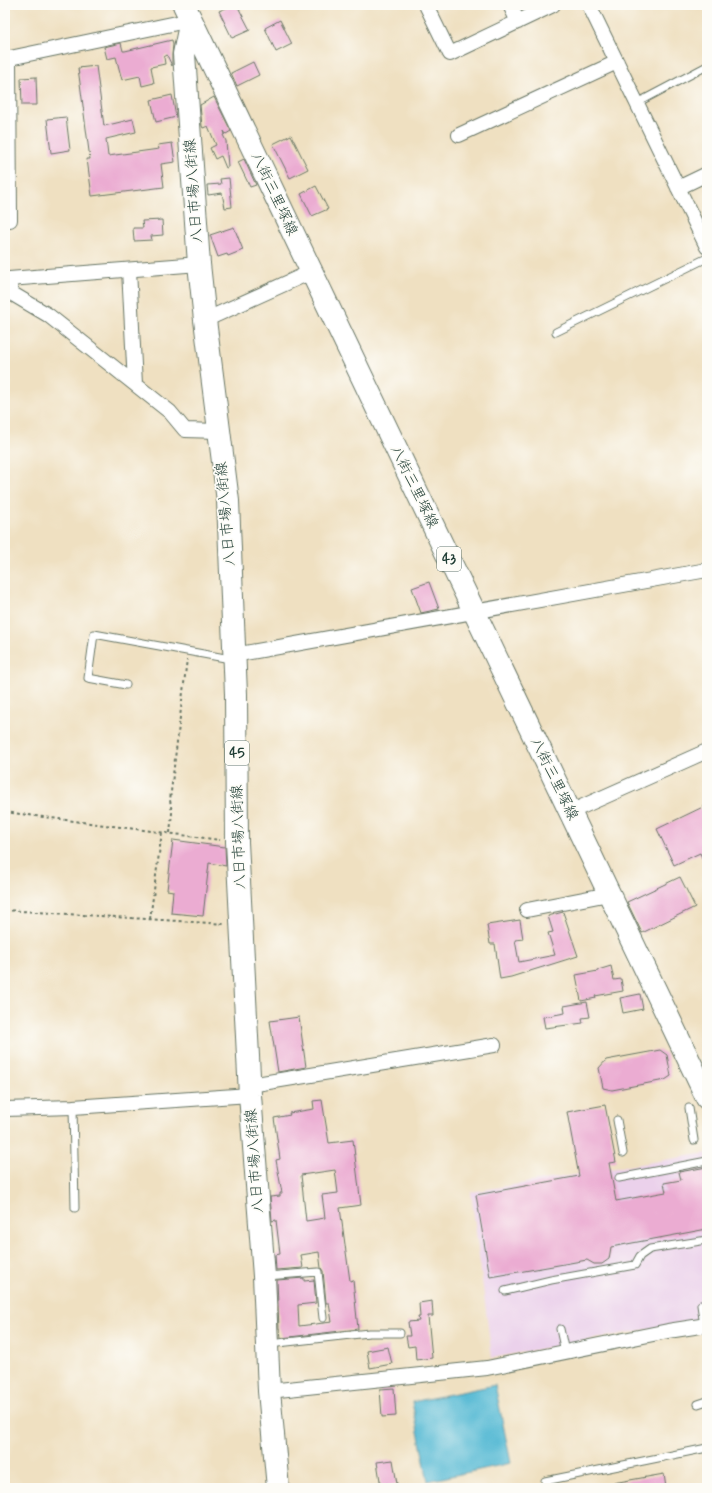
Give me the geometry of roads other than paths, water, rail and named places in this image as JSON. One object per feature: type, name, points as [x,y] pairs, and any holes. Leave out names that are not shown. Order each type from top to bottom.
[{"type":"main road","name":"八日市場八街線","points":[[187,13],[184,54],[199,264],[218,431],[228,501],[236,694],[237,842],[250,1090],[264,1276],[269,1391],[278,1488]]},
{"type":"main road","name":"八街三里塚線","points":[[187,13],[610,894],[701,1104]]},
{"type":"street","points":[[426,5],[450,54],[553,5]]},
{"type":"street","points":[[510,5],[518,22]]},
{"type":"street","points":[[589,5],[707,248]]},
{"type":"street","points":[[10,220],[7,59],[187,13]]},
{"type":"street","points":[[458,135],[617,62]]},
{"type":"street","points":[[678,188],[707,174]]},
{"type":"street","points":[[199,264],[9,279],[11,294],[48,315],[170,412],[186,430],[218,431]]},
{"type":"street","points":[[129,270],[134,384]]},
{"type":"street","points":[[205,320],[311,272]]},
{"type":"street","points":[[234,655],[707,570]]},
{"type":"street","points":[[570,812],[707,750]]},
{"type":"street","points":[[527,910],[610,894]]},
{"type":"street","points":[[5,1109],[74,1107],[250,1090],[494,1046]]},
{"type":"street","points":[[269,1391],[487,1368],[668,1331],[705,1326]]},
{"type":"lane","points":[[637,103],[707,66]]},
{"type":"lane","points":[[556,332],[707,258]]},
{"type":"lane","points":[[126,685],[88,678],[94,634],[225,658],[234,655]]},
{"type":"lane","points":[[694,1140],[701,1104]]},
{"type":"lane","points":[[74,1107],[75,1208]]},
{"type":"lane","points":[[618,1120],[623,1152]]},
{"type":"lane","points":[[619,1178],[707,1161]]},
{"type":"lane","points":[[505,1291],[551,1280],[635,1265],[640,1256],[650,1249],[707,1240]]},
{"type":"lane","points":[[264,1276],[318,1272],[323,1318]]},
{"type":"lane","points":[[701,1305],[705,1326]]},
{"type":"lane","points":[[560,1329],[565,1352]]},
{"type":"lane","points":[[267,1344],[369,1333],[400,1333]]},
{"type":"lane","points":[[698,1404],[707,1401]]},
{"type":"lane","points":[[545,1481],[707,1448]]},
{"type":"water","points":[[495,1385],[511,1463],[428,1481],[412,1402]]}]
